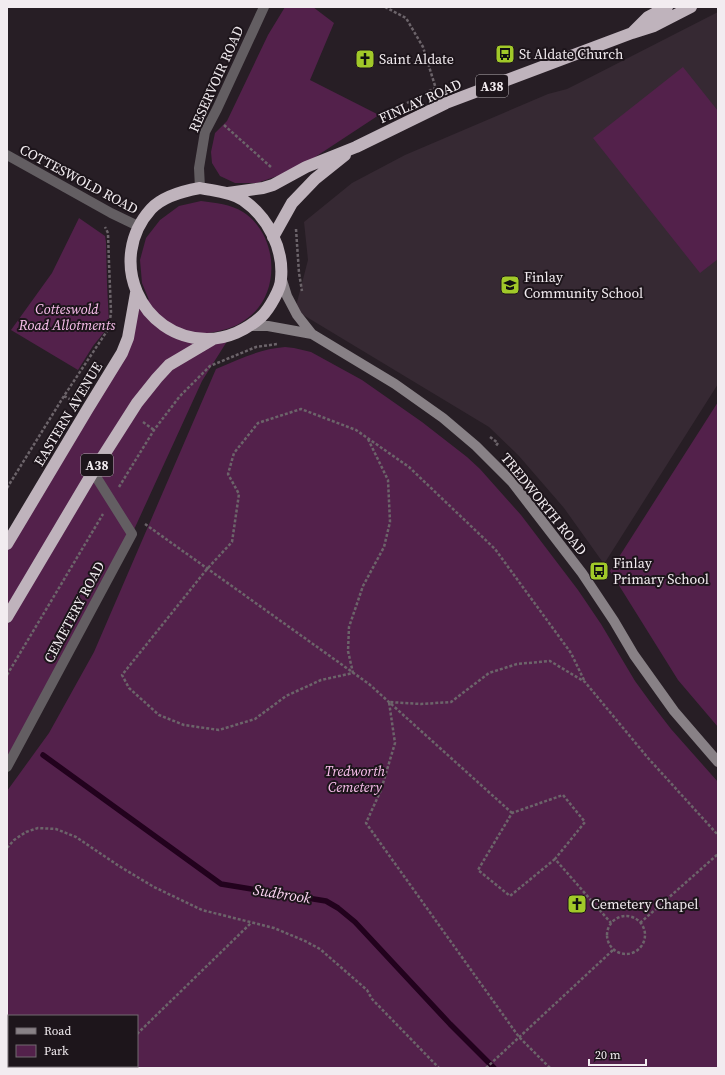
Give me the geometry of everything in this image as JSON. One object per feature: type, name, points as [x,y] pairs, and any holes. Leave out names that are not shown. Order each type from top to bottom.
[{"type":"highway","name":"A38","points":[[632,33],[648,17],[667,7]]},
{"type":"highway","name":"A38","points":[[632,33],[654,26],[691,7]]},
{"type":"highway","name":"FINLAY ROAD","points":[[228,193],[263,188],[273,185],[306,167],[356,147],[446,104],[632,33]]},
{"type":"highway","name":"FINLAY ROAD","points":[[273,237],[292,203],[315,179],[356,147]]},
{"type":"highway","name":"A38","points":[[200,188],[228,193],[243,200],[260,214],[273,237],[280,261],[282,280],[271,304],[262,316],[249,326],[231,335],[214,338],[184,336],[168,328],[157,320],[147,311],[136,293],[131,275],[130,250],[138,226],[151,208],[169,196],[200,188]]},
{"type":"highway","name":"EASTERN AVENUE","points":[[7,544],[122,353],[128,338],[136,293]]},
{"type":"highway","name":"A38","points":[[7,617],[93,472],[142,396],[169,365],[214,338]]},
{"type":"street","name":"RESERVOIR ROAD","points":[[200,188],[199,168],[205,132],[264,7]]},
{"type":"street","name":"COTTESWOLD ROAD","points":[[7,155],[111,213],[138,226]]},
{"type":"street","name":"TREDWORTH ROAD","points":[[282,280],[287,296],[298,316],[312,334]]},
{"type":"street","name":"TREDWORTH ROAD","points":[[249,326],[268,326],[312,334],[395,384],[443,418],[476,446],[507,477],[560,542],[614,621],[634,655],[674,711],[718,762]]},
{"type":"street","name":"CEMETERY ROAD","points":[[7,767],[132,534],[93,472]]},
{"type":"path","points":[[385,7],[406,18],[423,47],[435,88],[446,104]]},
{"type":"path","points":[[401,106],[435,88]]},
{"type":"path","points":[[213,117],[273,169]]},
{"type":"path","points":[[7,488],[64,396],[109,328],[111,312],[108,233],[104,226],[111,213]]},
{"type":"path","points":[[296,222],[299,273],[303,293]]},
{"type":"path","points":[[7,675],[154,430],[180,396],[210,366],[256,347],[282,343]]},
{"type":"path","points":[[64,396],[87,410]]},
{"type":"path","points":[[354,673],[321,680],[286,696],[255,719],[219,730],[184,725],[159,715],[129,688],[122,675],[208,569],[232,542],[239,494],[228,474],[234,453],[258,423],[301,409],[356,430],[409,467],[495,549],[571,653],[585,682],[648,758],[718,835]]},
{"type":"path","points":[[131,413],[154,430]]},
{"type":"path","points":[[486,434],[498,443]]},
{"type":"path","points":[[354,673],[348,651],[349,627],[364,586],[384,547],[390,522],[388,480],[368,439]]},
{"type":"path","points":[[143,523],[369,684],[512,813]]},
{"type":"path","points":[[389,702],[421,704],[451,702],[489,673],[517,664],[550,662],[585,682]]},
{"type":"path","points":[[389,702],[395,743],[381,790],[366,823],[520,1037],[550,1068]]},
{"type":"path","points":[[563,795],[585,822],[555,859],[510,896],[478,870],[512,813],[563,795]]},
{"type":"path","points":[[7,848],[14,840],[26,832],[38,828],[56,830],[76,837],[119,866],[154,887],[202,910],[274,928],[320,949],[367,990],[372,999],[439,1068]]},
{"type":"path","points":[[640,923],[718,854]]},
{"type":"path","points":[[555,859],[610,924]]},
{"type":"path","points":[[625,916],[636,919],[640,923],[644,928],[645,935],[641,947],[631,954],[624,955],[613,950],[607,940],[608,928],[610,924],[625,916]]},
{"type":"path","points":[[138,1033],[252,923]]},
{"type":"path","points":[[486,1068],[613,950]]},
{"type":"shaded area","name":"Finlay Community School","points":[[718,12],[718,384],[604,564],[564,508],[519,456],[489,427],[295,310],[308,260],[304,222],[352,183],[405,155],[548,94],[567,89]]},
{"type":"green space","points":[[285,7],[313,7],[334,23],[310,80],[379,115],[303,165],[286,173],[257,183],[235,183],[220,176],[212,163],[211,152],[215,133],[227,121],[268,35]]},
{"type":"green space","points":[[683,67],[718,111],[718,259],[700,273],[593,138]]},
{"type":"green space","points":[[201,201],[223,204],[238,209],[255,222],[264,235],[269,250],[271,266],[270,281],[265,296],[257,309],[241,323],[228,329],[208,333],[231,335],[202,381],[132,534],[7,767],[7,544],[122,353],[136,293],[149,300],[142,283],[140,260],[146,238],[160,220],[179,206]]},
{"type":"green space","name":"Cotteswold Road Allotments","points":[[79,218],[105,236],[109,323],[78,370],[11,330],[52,273]]},
{"type":"green space","name":"Tredworth Cemetery","points":[[285,347],[311,352],[362,380],[422,422],[480,469],[521,515],[578,590],[601,624],[635,681],[651,703],[671,729],[718,782],[718,1068],[7,1068],[7,791],[49,733],[94,652],[216,369],[250,355]]},
{"type":"green space","points":[[718,402],[718,727],[678,680],[610,571]]},
{"type":"waterway","name":"Sudbrook","points":[[43,755],[221,884],[326,901],[338,908],[355,922],[450,1024],[494,1068]]},
{"type":"place","name":"St Aldate Church","points":[[505,54]]},
{"type":"place","name":"Saint Aldate","points":[[365,59]]},
{"type":"place","name":"Finlay Community School","points":[[510,285]]},
{"type":"place","name":"Finlay Primary School","points":[[599,571]]},
{"type":"place","name":"Cemetery Chapel","points":[[577,904]]}]
